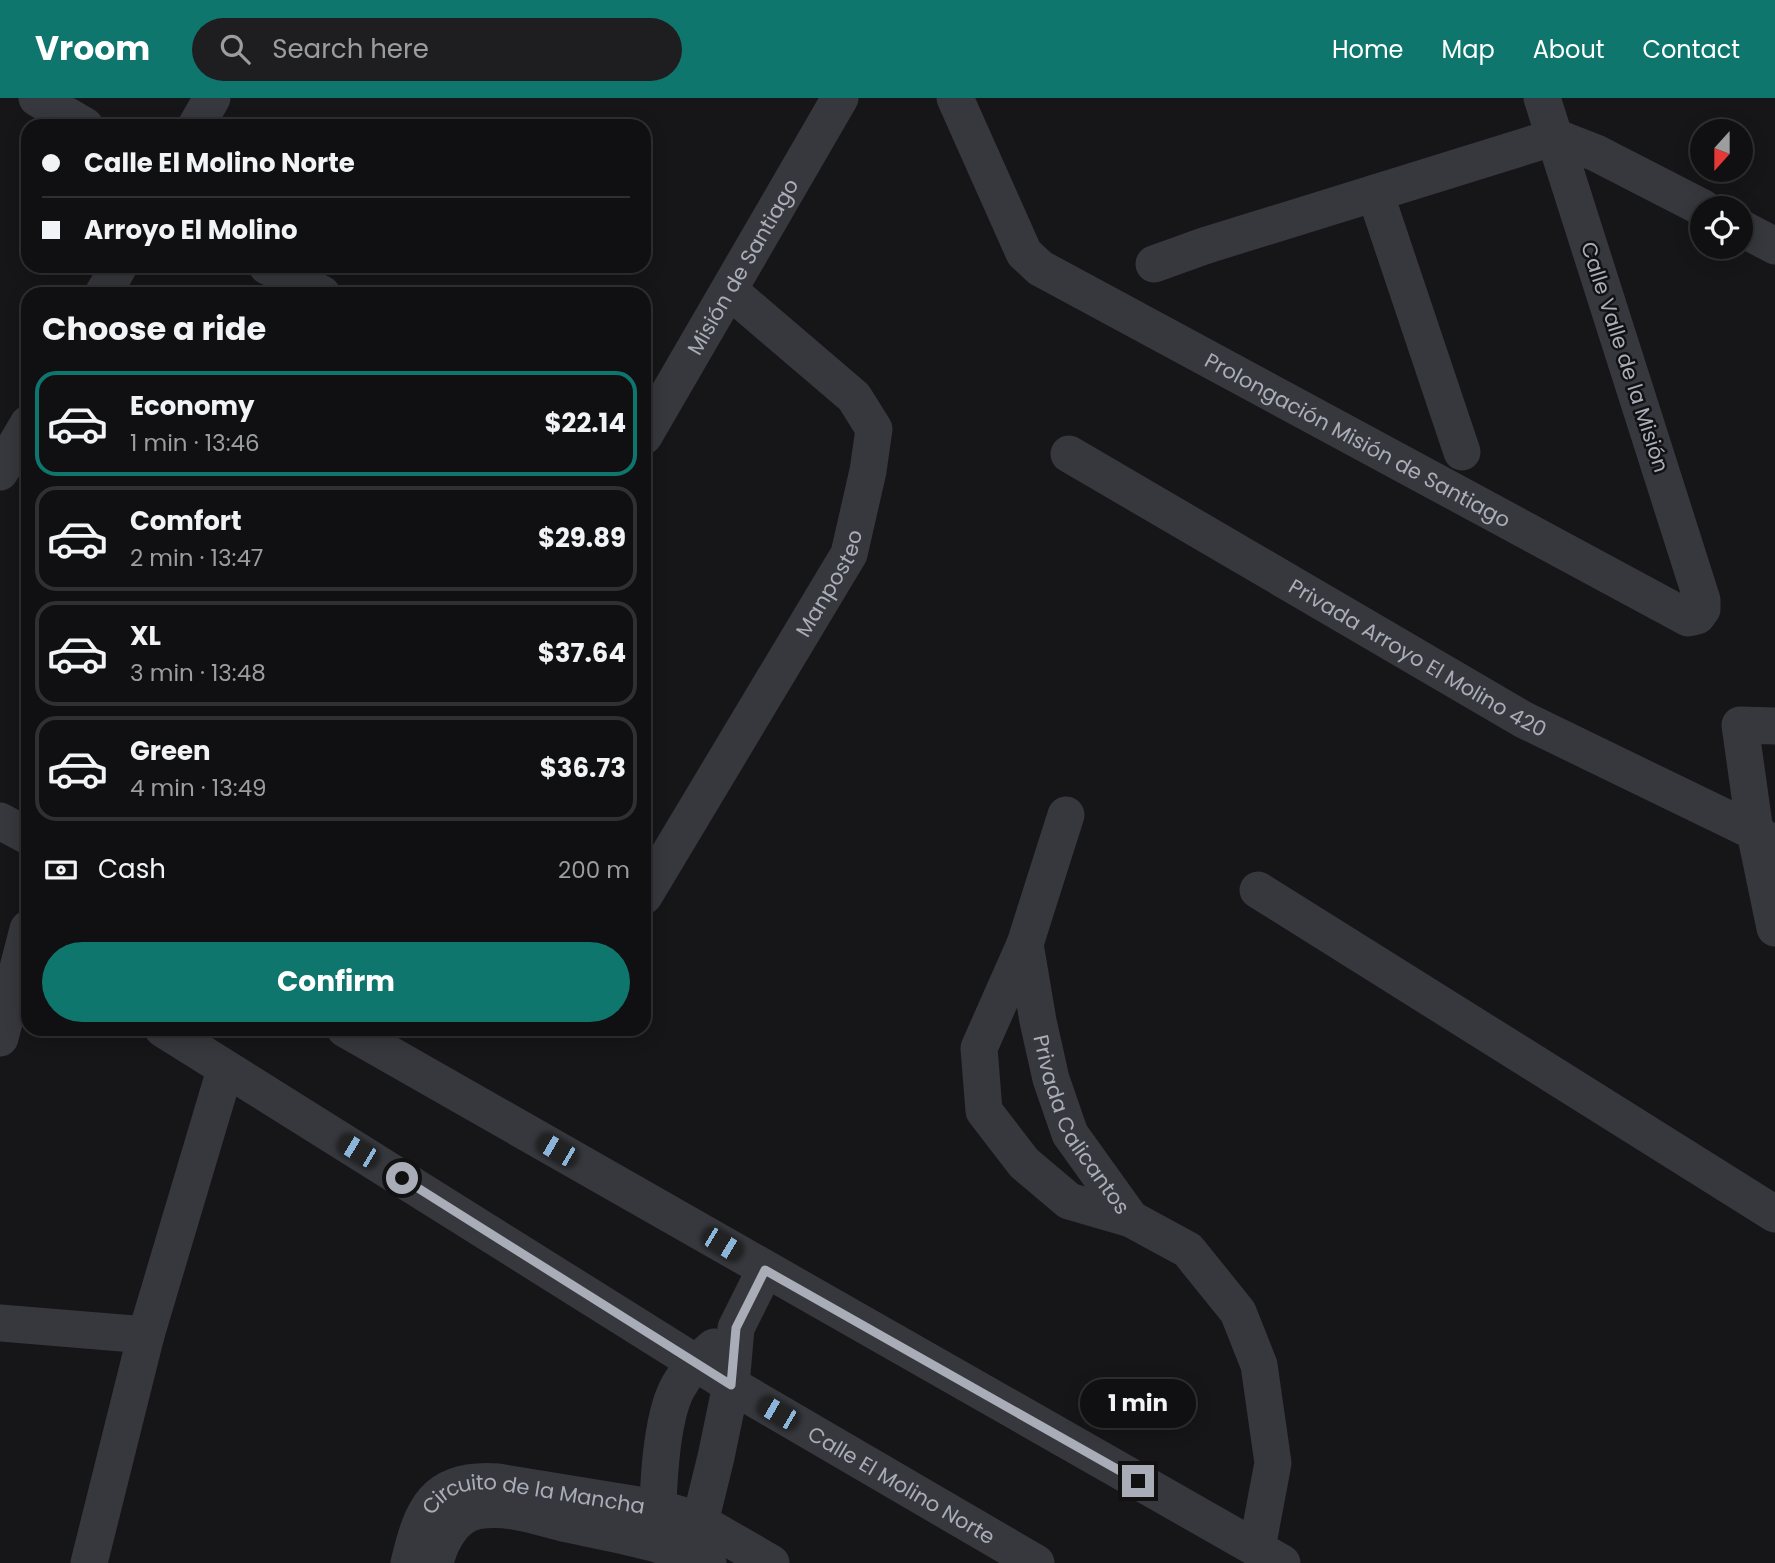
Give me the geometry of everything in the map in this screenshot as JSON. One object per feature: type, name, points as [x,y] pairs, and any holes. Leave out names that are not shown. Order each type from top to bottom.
[{"type":"street","points":[[37,98],[73,119]]},
{"type":"street","points":[[200,119],[212,98]]},
{"type":"street","name":"Prolongación Misión de Santiago","points":[[955,98],[1024,253],[1040,268],[1688,618],[1697,616]]},
{"type":"street","name":"Calle Valle de la Misión","points":[[1542,98],[1702,600],[1702,609],[1697,616]]},
{"type":"street","name":"Misión de Santiago","points":[[651,424],[730,291],[836,100]]},
{"type":"street","points":[[1154,264],[1555,137],[1597,153],[1690,201]]},
{"type":"street","points":[[1375,192],[1462,452]]},
{"type":"street","points":[[1753,234],[1775,246]]},
{"type":"street","points":[[281,273],[308,287]]},
{"type":"street","name":"Manposteo","points":[[651,884],[849,554],[868,471],[874,429],[854,397],[730,291]]},
{"type":"street","points":[[0,472],[21,436]]},
{"type":"street","name":"Privada Arroyo El Molino 420","points":[[1069,454],[1524,720],[1765,839]]},
{"type":"street","points":[[1775,726],[1740,725],[1765,839],[1775,928]]},
{"type":"street","name":"Privada Calicantos","points":[[1066,815],[1026,944],[1051,1079],[1070,1134],[1131,1219],[1188,1250],[1238,1312],[1259,1365],[1273,1463],[1270,1556]]},
{"type":"street","points":[[0,821],[21,832]]},
{"type":"street","points":[[1258,890],[1775,1214]]},
{"type":"street","points":[[0,1038],[20,933]]},
{"type":"street","points":[[1026,944],[979,1048],[984,1111],[1024,1163],[1069,1201],[1131,1219]]},
{"type":"street","name":"Calle El Molino Norte","points":[[174,1036],[425,1191],[694,1363],[1036,1563]]},
{"type":"street","points":[[357,1036],[1270,1556]]},
{"type":"street","points":[[89,1563],[146,1335],[225,1070]]},
{"type":"street","name":"Circuito de la Mancha","points":[[682,1538],[731,1385],[736,1328],[765,1270]]},
{"type":"street","points":[[0,1323],[146,1335]]},
{"type":"street","name":"Circuito de la Mancha","points":[[682,1538],[663,1444],[670,1410],[677,1389],[694,1363],[736,1328]]},
{"type":"street","name":"Circuito de la Mancha","points":[[435,1563],[438,1549],[469,1497]]},
{"type":"street","name":"Circuito de la Mancha","points":[[409,1563],[421,1518],[436,1498],[469,1497],[504,1509],[682,1538],[771,1563]]},
{"type":"route","points":[[402,1178],[731,1385],[736,1328],[765,1270],[1138,1481]]}]
